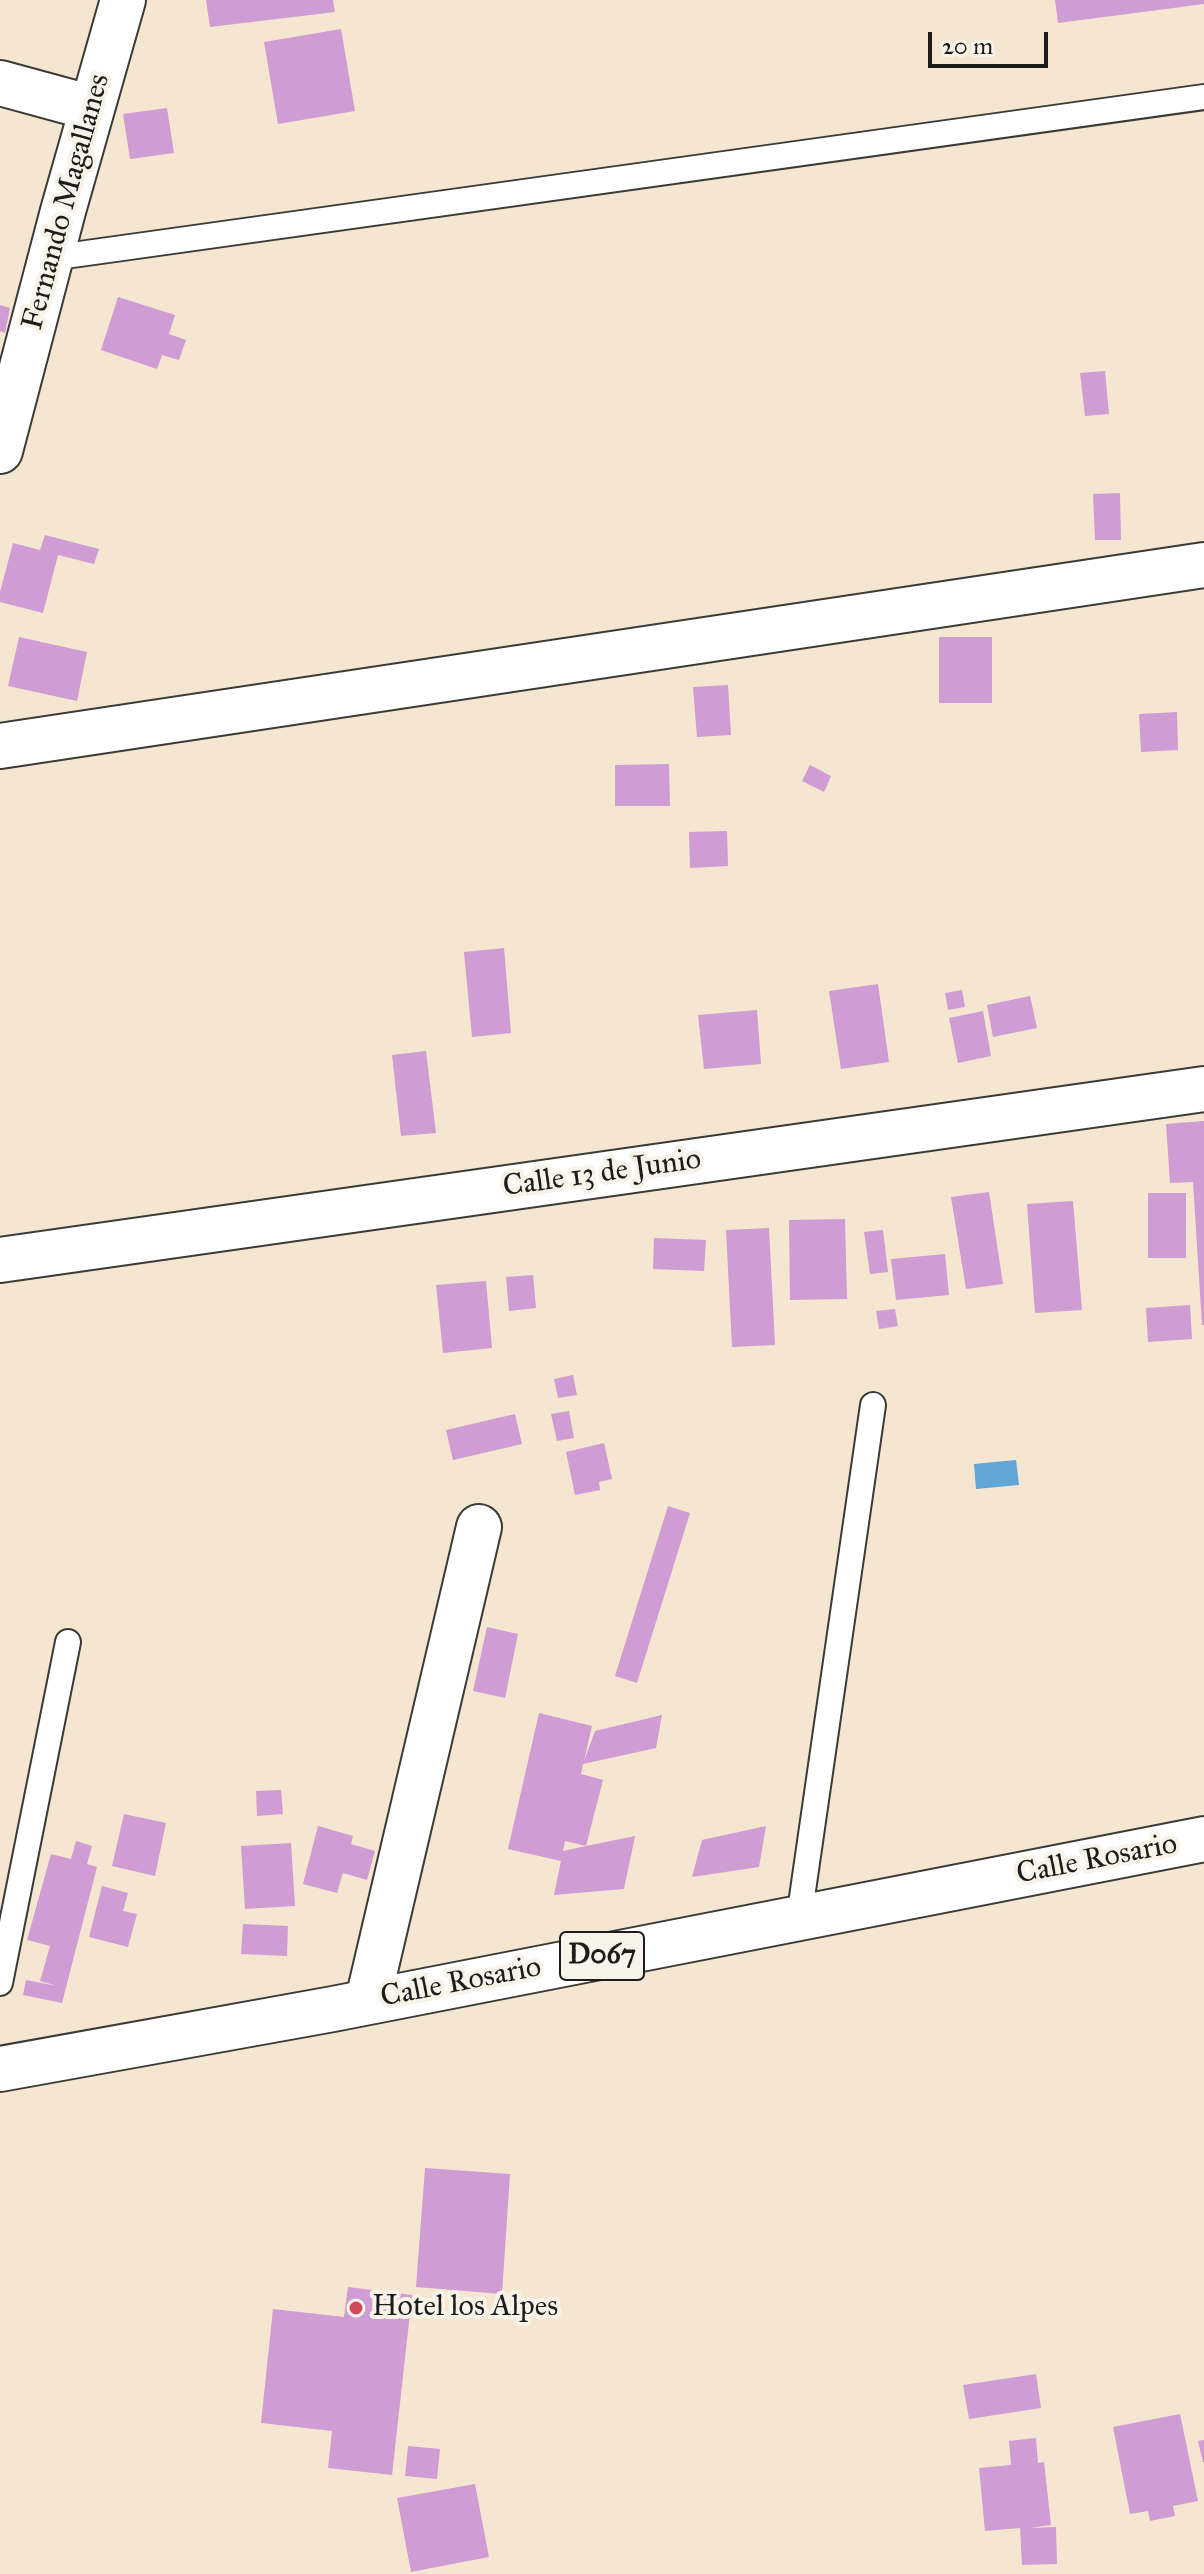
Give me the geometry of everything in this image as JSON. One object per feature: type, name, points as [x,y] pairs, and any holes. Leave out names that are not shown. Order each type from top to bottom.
[{"type":"street","name":"Fernando Magallanes","points":[[0,451],[123,0]]},
{"type":"street","points":[[0,83],[92,108]]},
{"type":"street","points":[[0,746],[1204,565]]},
{"type":"street","name":"Calle 13 de Junio","points":[[0,1260],[1204,1089]]},
{"type":"street","points":[[368,2000],[479,1527]]},
{"type":"street","name":"Calle Rosario","points":[[0,2069],[333,2009],[1204,1839]]},
{"type":"lane","points":[[51,258],[1204,97]]},
{"type":"lane","points":[[799,1918],[873,1405]]},
{"type":"lane","points":[[0,1983],[68,1642]]},
{"type":"water","points":[[1016,1460],[1019,1485],[976,1489],[974,1464]]},
{"type":"building","points":[[206,0],[333,0],[335,12],[210,27]]},
{"type":"building","points":[[1055,0],[1204,0],[1204,4],[1058,23]]},
{"type":"building","points":[[341,29],[355,111],[278,124],[264,42]]},
{"type":"building","points":[[167,108],[174,153],[130,159],[123,114]]},
{"type":"building","points":[[118,297],[175,315],[169,334],[186,340],[179,360],[162,355],[157,369],[101,350]]},
{"type":"building","points":[[0,305],[10,308],[5,333],[0,331]]},
{"type":"building","points":[[1105,371],[1109,414],[1085,416],[1080,373]]},
{"type":"building","points":[[1120,493],[1121,540],[1095,540],[1093,494]]},
{"type":"building","points":[[45,535],[99,549],[94,564],[58,555],[43,613],[0,602],[13,543],[40,550]]},
{"type":"building","points":[[19,637],[87,652],[77,701],[8,686]]},
{"type":"building","points":[[939,637],[992,637],[992,703],[939,703]]},
{"type":"building","points":[[728,685],[731,735],[697,737],[693,687]]},
{"type":"building","points":[[1177,712],[1178,750],[1141,752],[1139,714]]},
{"type":"building","points":[[669,764],[670,806],[615,806],[615,765]]},
{"type":"building","points":[[810,765],[831,776],[824,792],[802,781]]},
{"type":"building","points":[[727,831],[728,866],[690,868],[689,832]]},
{"type":"building","points":[[504,948],[511,1033],[472,1037],[464,952]]},
{"type":"building","points":[[878,984],[889,1062],[841,1069],[829,991]]},
{"type":"building","points":[[962,990],[965,1007],[948,1010],[945,993]]},
{"type":"building","points":[[1030,996],[1037,1028],[993,1037],[987,1005]]},
{"type":"building","points":[[757,1010],[761,1064],[704,1069],[698,1015]]},
{"type":"building","points":[[983,1011],[991,1056],[958,1063],[949,1018]]},
{"type":"building","points":[[426,1051],[436,1133],[401,1136],[392,1055]]},
{"type":"building","points":[[1204,1121],[1202,1325],[1193,1182],[1170,1183],[1166,1124]]},
{"type":"building","points":[[989,1192],[1003,1284],[966,1289],[951,1197]]},
{"type":"building","points":[[1148,1193],[1186,1193],[1186,1258],[1148,1258]]},
{"type":"building","points":[[1073,1201],[1082,1310],[1035,1313],[1027,1204]]},
{"type":"building","points":[[845,1219],[847,1299],[790,1300],[789,1220]]},
{"type":"building","points":[[769,1228],[775,1345],[732,1347],[726,1230]]},
{"type":"building","points":[[883,1230],[888,1272],[870,1274],[864,1232]]},
{"type":"building","points":[[654,1238],[706,1240],[704,1271],[653,1269]]},
{"type":"building","points":[[945,1254],[949,1295],[896,1300],[891,1259]]},
{"type":"building","points":[[533,1275],[536,1308],[509,1311],[506,1277]]},
{"type":"building","points":[[486,1281],[492,1348],[443,1353],[436,1285]]},
{"type":"building","points":[[1190,1305],[1192,1339],[1148,1342],[1146,1308]]},
{"type":"building","points":[[895,1309],[898,1326],[879,1329],[876,1311]]},
{"type":"building","points":[[573,1375],[577,1395],[558,1398],[554,1379]]},
{"type":"building","points":[[569,1411],[574,1438],[557,1441],[551,1414]]},
{"type":"building","points":[[515,1414],[522,1444],[453,1460],[446,1430]]},
{"type":"building","points":[[604,1443],[612,1479],[599,1482],[600,1490],[575,1495],[566,1452]]},
{"type":"building","points":[[668,1506],[690,1513],[637,1683],[615,1676]]},
{"type":"building","points":[[487,1627],[518,1634],[505,1698],[473,1691]]},
{"type":"building","points":[[539,1713],[592,1726],[584,1761],[595,1731],[662,1715],[656,1748],[583,1764],[581,1774],[603,1780],[586,1846],[635,1836],[624,1889],[554,1895],[561,1861],[508,1849]],"holes":[[[565,1841],[586,1846],[563,1851]]]},
{"type":"building","points":[[281,1790],[283,1814],[257,1816],[256,1791]]},
{"type":"building","points":[[124,1814],[166,1823],[155,1876],[112,1866]]},
{"type":"building","points":[[318,1826],[353,1836],[351,1844],[375,1851],[367,1880],[343,1873],[337,1893],[303,1884]]},
{"type":"building","points":[[766,1826],[759,1867],[692,1877],[702,1840]]},
{"type":"building","points":[[76,1841],[92,1846],[87,1864],[97,1867],[62,2003],[23,1995],[26,1980],[57,1986],[40,1981],[50,1946],[27,1940],[51,1854],[71,1859]]},
{"type":"building","points":[[291,1843],[295,1906],[245,1909],[241,1846]]},
{"type":"building","points":[[102,1886],[128,1893],[123,1911],[137,1914],[128,1947],[89,1937]]},
{"type":"building","points":[[243,1924],[288,1926],[287,1956],[241,1954]]},
{"type":"building","points":[[425,2168],[510,2174],[502,2294],[416,2287]]},
{"type":"building","points":[[348,2287],[412,2295],[392,2475],[328,2468],[332,2431],[261,2423],[273,2309],[344,2317]]},
{"type":"building","points":[[1036,2374],[1041,2408],[969,2419],[963,2385]]},
{"type":"building","points":[[1180,2414],[1198,2501],[1173,2506],[1175,2516],[1150,2521],[1148,2511],[1130,2514],[1113,2427]]},
{"type":"building","points":[[1036,2438],[1038,2463],[1044,2462],[1051,2525],[1030,2528],[1056,2527],[1057,2564],[1022,2565],[1020,2528],[985,2531],[979,2468],[1011,2465],[1009,2441]]},
{"type":"building","points":[[1204,2440],[1204,2462],[1203,2462],[1198,2441]]},
{"type":"building","points":[[408,2446],[440,2449],[437,2479],[405,2476]]},
{"type":"building","points":[[475,2484],[489,2557],[411,2572],[397,2498]]},
{"type":"place","name":"Hotel los Alpes","points":[[356,2308]]}]
